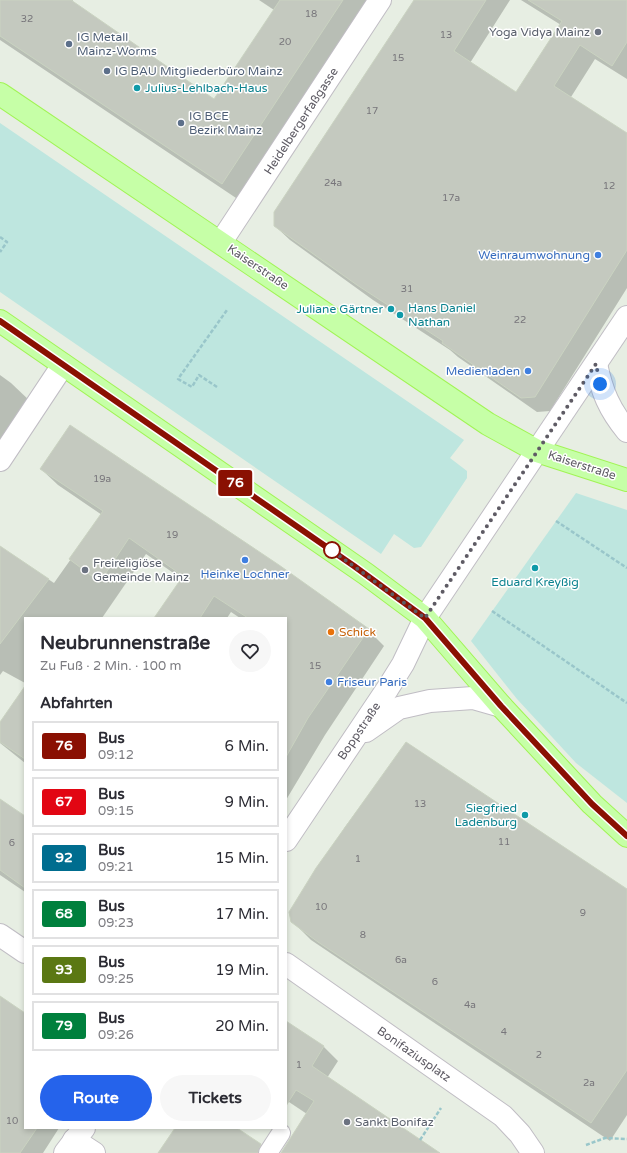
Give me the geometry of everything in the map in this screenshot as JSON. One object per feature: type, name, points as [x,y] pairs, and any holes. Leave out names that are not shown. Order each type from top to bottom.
[{"type":"main road","name":"Kaiserstraße","points":[[0,94],[488,424],[537,451],[627,480]]},
{"type":"main road","points":[[0,322],[366,574],[425,618],[501,706],[592,804],[627,836]]},
{"type":"street","name":"Heidelbergerfaßgasse","points":[[221,242],[380,0]]},
{"type":"street","points":[[537,451],[627,317]]},
{"type":"street","points":[[596,364],[600,384],[607,403],[627,431]]},
{"type":"street","points":[[0,460],[64,365]]},
{"type":"street","name":"Kaiserstraße","points":[[425,618],[537,451]]},
{"type":"street","name":"Boppstraße","points":[[287,838],[403,664],[425,618]]},
{"type":"street","points":[[345,751],[372,725],[399,708],[430,701],[473,698],[501,706]]},
{"type":"street","points":[[0,935],[24,951]]},
{"type":"street","name":"Bonifaziusplatz","points":[[287,965],[503,1116],[520,1134],[533,1153]]},
{"type":"street","points":[[74,1140],[94,1153]]},
{"type":"lane","points":[[268,1153],[281,1133]]},
{"type":"path","points":[[0,237],[7,242],[0,252]]},
{"type":"path","points":[[217,387],[199,375],[192,387],[178,379],[227,310]]},
{"type":"path","points":[[556,521],[627,568]]},
{"type":"path","points":[[492,611],[627,703]]},
{"type":"path","points":[[420,1140],[441,1108]]},
{"type":"path","points":[[586,1145],[606,1138],[627,1139]]},
{"type":"shaded area","points":[[0,123],[464,440],[450,458],[467,471],[467,478],[421,547],[414,548],[394,534],[381,554],[0,292]]},
{"type":"shaded area","points":[[576,493],[627,510],[627,803],[576,763],[517,699],[471,641]]},
{"type":"building","name":"Julius-Lehlbach-Haus","points":[[0,0],[71,0],[214,99],[280,0],[343,0],[222,184],[0,36]]},
{"type":"building","points":[[414,0],[486,0],[454,51],[516,92],[562,21],[528,0],[627,0],[627,42],[612,66],[580,45],[554,86],[627,133],[627,250],[535,397],[521,398],[442,343],[443,341],[357,285],[274,226],[274,212]]},
{"type":"building","points":[[70,425],[279,565],[369,629],[308,718],[287,755],[287,617],[246,617],[214,596],[201,617],[155,617],[183,576],[129,538],[100,582],[69,559],[103,511],[40,469]]},
{"type":"building","points":[[0,546],[49,579],[0,644]]},
{"type":"building","points":[[24,687],[24,758],[0,742],[0,722]]},
{"type":"building","points":[[406,742],[627,889],[627,1070],[591,1123],[318,942],[291,922],[289,912],[316,868]]},
{"type":"building","points":[[0,799],[24,815],[24,887],[0,870]]},
{"type":"building","points":[[0,996],[24,1012],[24,1129],[36,1129],[20,1153],[0,1153]]},
{"type":"building","name":"Sankt Bonifaz","points":[[287,1022],[324,1046],[312,1066],[440,1153],[281,1153],[314,1101],[296,1090],[287,1104]]},
{"type":"building","points":[[174,1129],[238,1129],[261,1144],[258,1153],[158,1153]]},
{"type":"bus line","name":"76","points":[[0,321],[366,574],[425,618],[501,706],[592,804],[627,836]]},
{"type":"place","name":"Yoga Vidya Mainz","points":[[598,32]]},
{"type":"place","name":"IG Metall Mainz-Worms","points":[[69,44]]},
{"type":"place","name":"IG BAU Mitgliederbüro Mainz","points":[[107,71]]},
{"type":"place","name":"Julius-Lehlbach-Haus","points":[[137,88]]},
{"type":"place","name":"IG BCE Bezirk Mainz","points":[[181,123]]},
{"type":"place","name":"Weinraumwohnung","points":[[598,255]]},
{"type":"place","name":"Juliane Gärtner","points":[[391,309]]},
{"type":"place","name":"Hans Daniel Nathan","points":[[400,315]]},
{"type":"place","name":"Medienladen","points":[[528,371]]},
{"type":"place","name":"Heinke Lochner","points":[[245,560]]},
{"type":"place","name":"Eduard Kreyßig","points":[[535,568]]},
{"type":"place","name":"Freireligiöse Gemeinde Mainz","points":[[85,570]]},
{"type":"place","name":"Schick","points":[[331,632]]},
{"type":"place","name":"Friseur Paris","points":[[329,682]]},
{"type":"place","name":"Siegfried Ladenburg","points":[[525,815]]},
{"type":"place","name":"Sankt Bonifaz","points":[[347,1122]]},
{"type":"route","points":[[332,550],[330,549],[425,618],[596,364],[600,384]]}]
